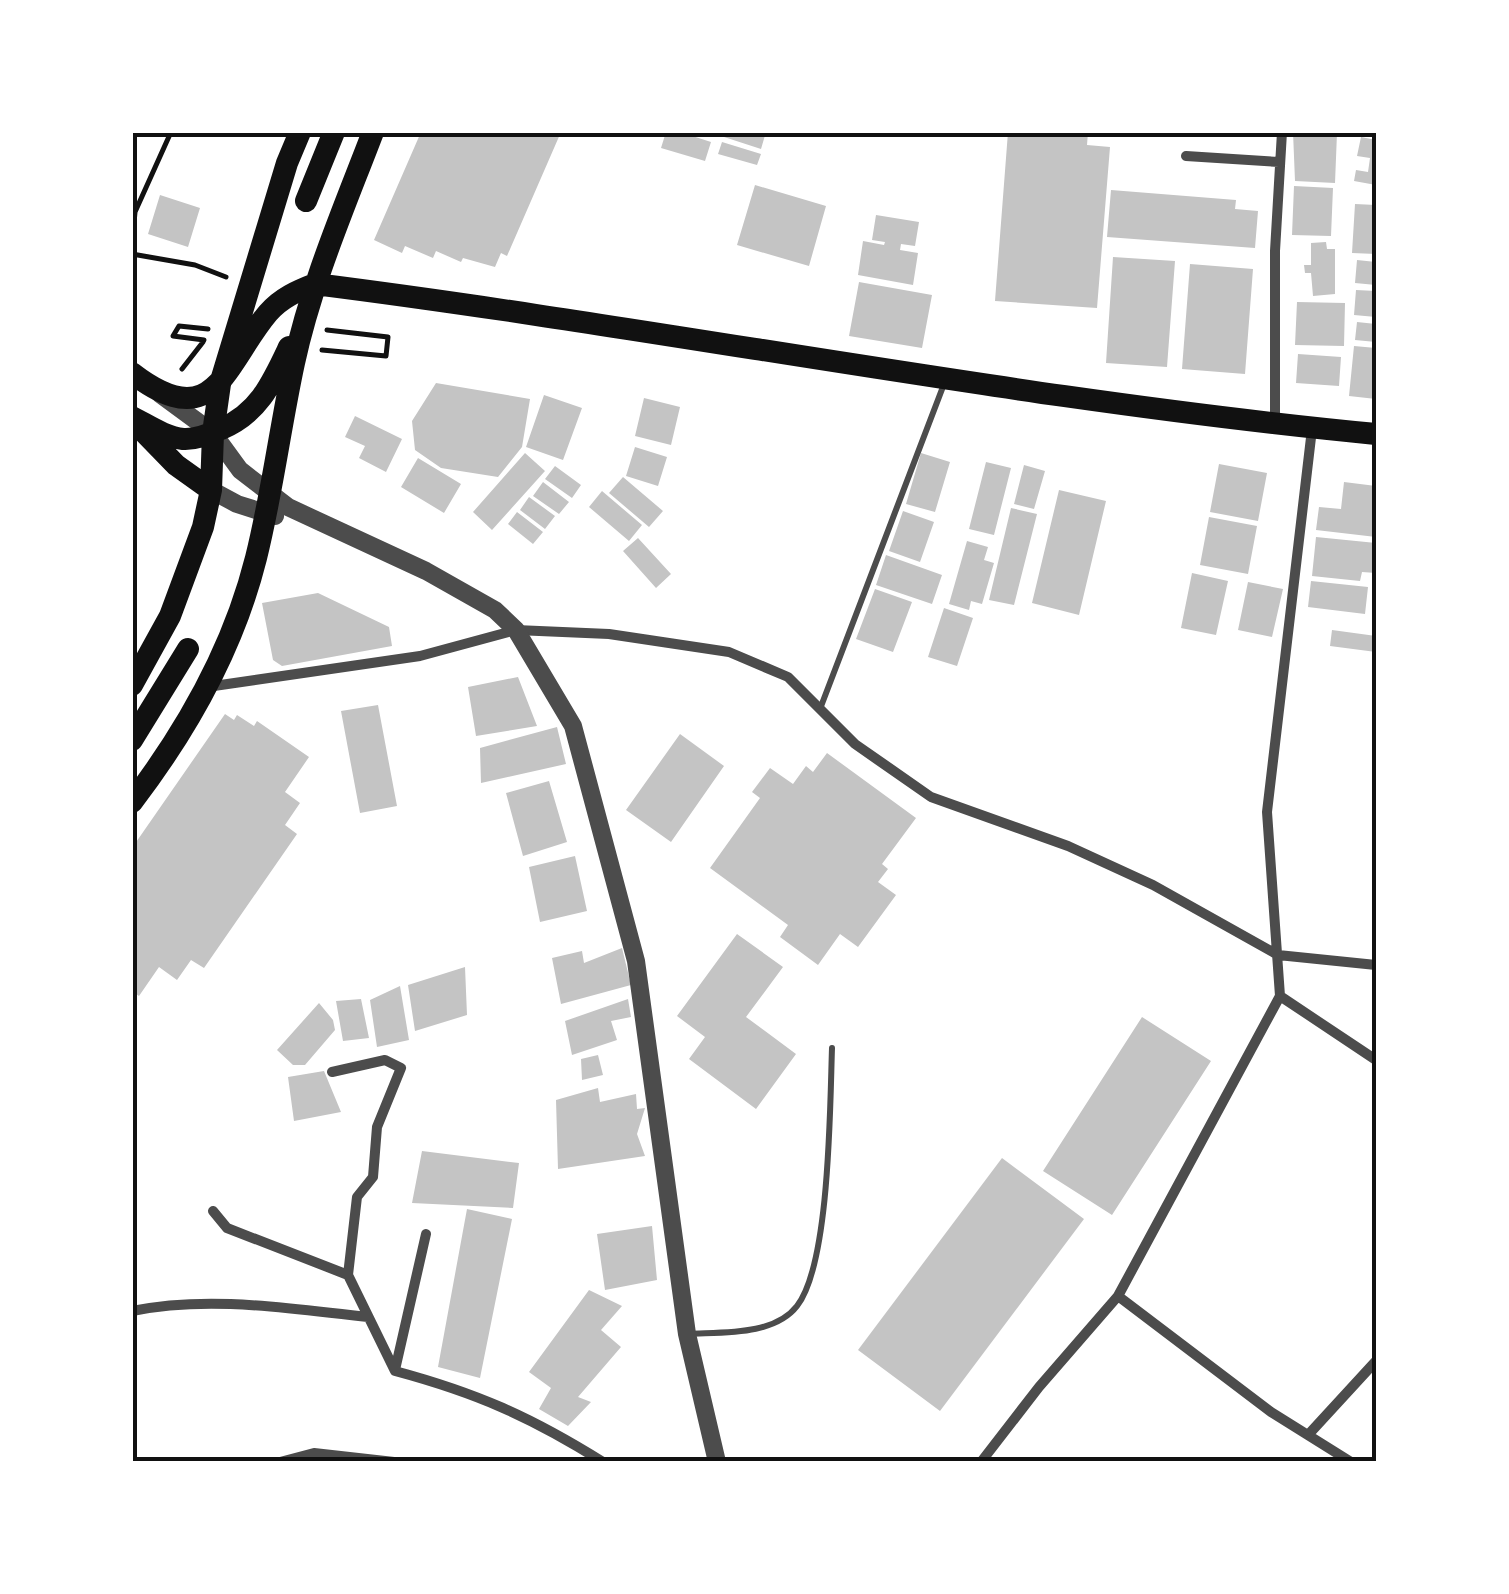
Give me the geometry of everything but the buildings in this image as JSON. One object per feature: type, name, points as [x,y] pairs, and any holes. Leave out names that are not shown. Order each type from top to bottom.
[{"type":"main road","points":[[132,685],[170,616],[203,527],[211,490],[220,384],[300,132]]},
{"type":"main road","points":[[306,201],[334,132]]},
{"type":"main road","points":[[132,419],[183,439],[213,433],[240,421],[262,398],[315,284],[373,132]]},
{"type":"main road","points":[[132,802],[206,688],[244,593],[256,559],[294,363],[315,284]]},
{"type":"main road","points":[[132,373],[152,388],[191,398],[208,393],[220,384],[269,312],[288,294],[315,284],[946,378],[1275,424],[1376,434]]},
{"type":"main road","points":[[132,419],[176,465],[211,490]]},
{"type":"main road","points":[[132,740],[188,650]]},
{"type":"street","points":[[1275,424],[1275,251],[1282,132]]},
{"type":"street","points":[[1186,156],[1280,162]]},
{"type":"street","points":[[152,388],[213,433],[266,504]]},
{"type":"street","points":[[981,1462],[1039,1387],[1118,1296],[1280,996],[1267,812],[1312,428]]},
{"type":"street","points":[[211,490],[310,518],[426,571],[495,610],[516,630],[572,726],[636,961],[686,1334],[717,1462]]},
{"type":"street","points":[[206,688],[420,656],[516,630],[609,634],[729,652],[788,678],[855,744],[932,797],[1068,846],[1152,885],[1278,955],[1376,965]]},
{"type":"street","points":[[1280,996],[1376,1060]]},
{"type":"street","points":[[332,1072],[386,1060],[401,1068],[377,1126],[373,1177],[357,1196],[348,1276],[395,1371],[460,1389],[539,1422],[603,1462]]},
{"type":"street","points":[[213,1211],[227,1228],[348,1276]]},
{"type":"street","points":[[395,1371],[426,1234]]},
{"type":"street","points":[[1118,1296],[1271,1412],[1350,1462]]},
{"type":"street","points":[[132,1311],[224,1302],[368,1317]]},
{"type":"street","points":[[1308,1435],[1376,1361]]},
{"type":"street","points":[[280,1462],[314,1453],[394,1462]]},
{"type":"lane","points":[[820,710],[946,378]]},
{"type":"lane","points":[[686,1334],[762,1330],[796,1307],[814,1265],[828,1169],[832,1048]]},
{"type":"path","points":[[132,245],[136,212],[172,132]]},
{"type":"path","points":[[132,254],[195,265],[229,278]]},
{"type":"path","points":[[204,340],[173,336],[179,326],[210,329]]}]
